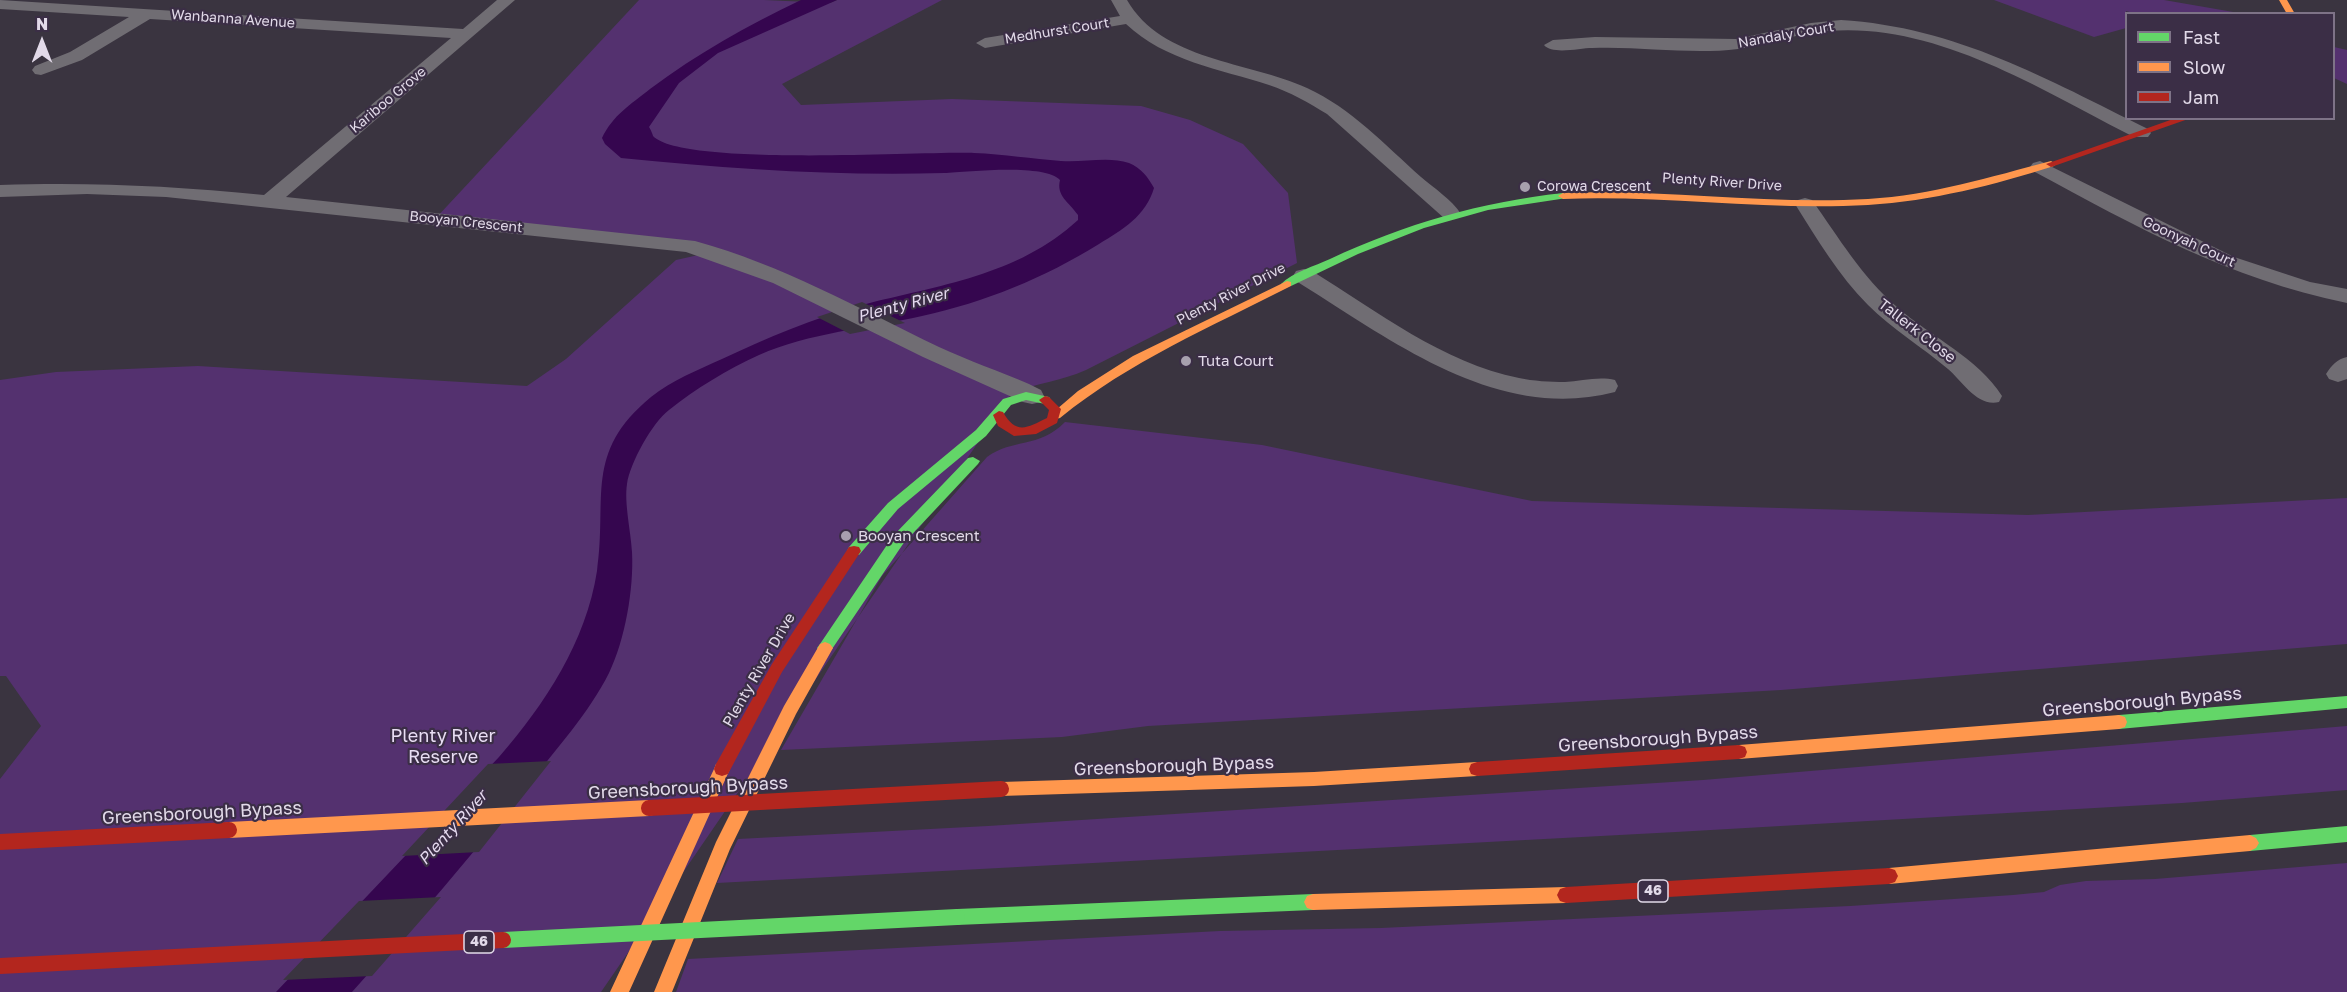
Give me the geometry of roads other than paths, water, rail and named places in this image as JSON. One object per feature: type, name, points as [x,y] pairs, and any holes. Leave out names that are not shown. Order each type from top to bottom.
[{"type":"main road","name":"Plenty River Drive","points":[[1056,415],[1072,399],[1133,362],[1397,232],[1451,214],[1517,202],[1603,194],[1667,195],[1805,204],[1872,201],[1936,194],[2040,167],[2181,120]]},
{"type":"main road","name":"Plenty River Drive","points":[[1072,383],[1133,362]]},
{"type":"main road","points":[[1004,441],[1024,433],[1041,430],[1053,420],[1056,415],[1055,409],[1039,394],[1011,400],[999,413],[999,420],[1008,429],[1024,433]]},
{"type":"main road","name":"Plenty River Drive","points":[[618,992],[708,793],[790,647],[836,574],[880,518],[922,478],[979,434],[999,413]]},
{"type":"main road","points":[[663,992],[723,847],[790,711],[834,632],[898,540],[933,501],[986,450]]},
{"type":"main road","name":"Greensborough Bypass","points":[[0,842],[1001,789],[1314,779],[1864,744],[2347,702]]},
{"type":"main road","name":"46","points":[[0,966],[957,917],[1296,902],[1602,894],[1909,875],[2347,834]]},
{"type":"street","name":"Kariboo Grove","points":[[269,201],[507,0]]},
{"type":"street","points":[[1119,0],[1129,19],[1155,40],[1278,82],[1315,99],[1359,131],[1451,214]]},
{"type":"street","name":"Wanbanna Avenue","points":[[0,4],[466,34]]},
{"type":"street","points":[[41,70],[84,52],[148,13]]},
{"type":"street","name":"Medhurst Court","points":[[985,43],[1129,19]]},
{"type":"street","name":"Nandaly Court","points":[[1553,45],[1599,41],[1724,45],[1761,41],[1823,26],[1857,25],[1893,29],[1939,39],[1974,53],[2141,133]]},
{"type":"street","name":"Goonyah Court","points":[[2040,167],[2211,255],[2345,302]]},
{"type":"street","name":"Booyan Crescent","points":[[0,191],[123,188],[651,240],[714,252],[741,260],[945,358],[1039,394]]},
{"type":"street","name":"Tallerk Close","points":[[1805,204],[1845,264],[1872,297],[1965,369],[1990,396]]},
{"type":"street","points":[[1304,276],[1435,358],[1488,380],[1542,390],[1571,391],[1606,386]]},
{"type":"street","name":"Booyan Crescent","points":[[945,358],[987,393],[999,413]]},
{"type":"water","name":"Plenty River","points":[[801,0],[837,0],[718,53],[679,83],[649,127],[653,136],[673,146],[754,154],[974,153],[1061,161],[1121,161],[1133,165],[1147,177],[1154,188],[1150,198],[1139,214],[1116,233],[1057,268],[1014,288],[945,310],[818,336],[778,347],[724,373],[662,416],[637,455],[629,475],[626,500],[632,582],[627,614],[615,660],[592,702],[486,837],[352,992],[276,992],[499,757],[547,694],[573,647],[592,597],[600,545],[601,499],[607,457],[615,438],[630,418],[651,397],[695,371],[808,322],[862,305],[976,276],[1003,266],[1054,239],[1078,220],[1078,215],[1062,195],[1060,180],[1038,172],[1005,170],[863,173],[742,168],[621,158],[605,144],[602,138],[611,123],[650,89],[723,41]]},
{"type":"place","name":"Corowa Crescent","points":[[1525,187]]},
{"type":"place","name":"Tuta Court","points":[[1186,361]]},
{"type":"place","name":"Booyan Crescent","points":[[846,536]]},
{"type":"park label","name":"Plenty River Reserve","points":[[443,746]]}]
